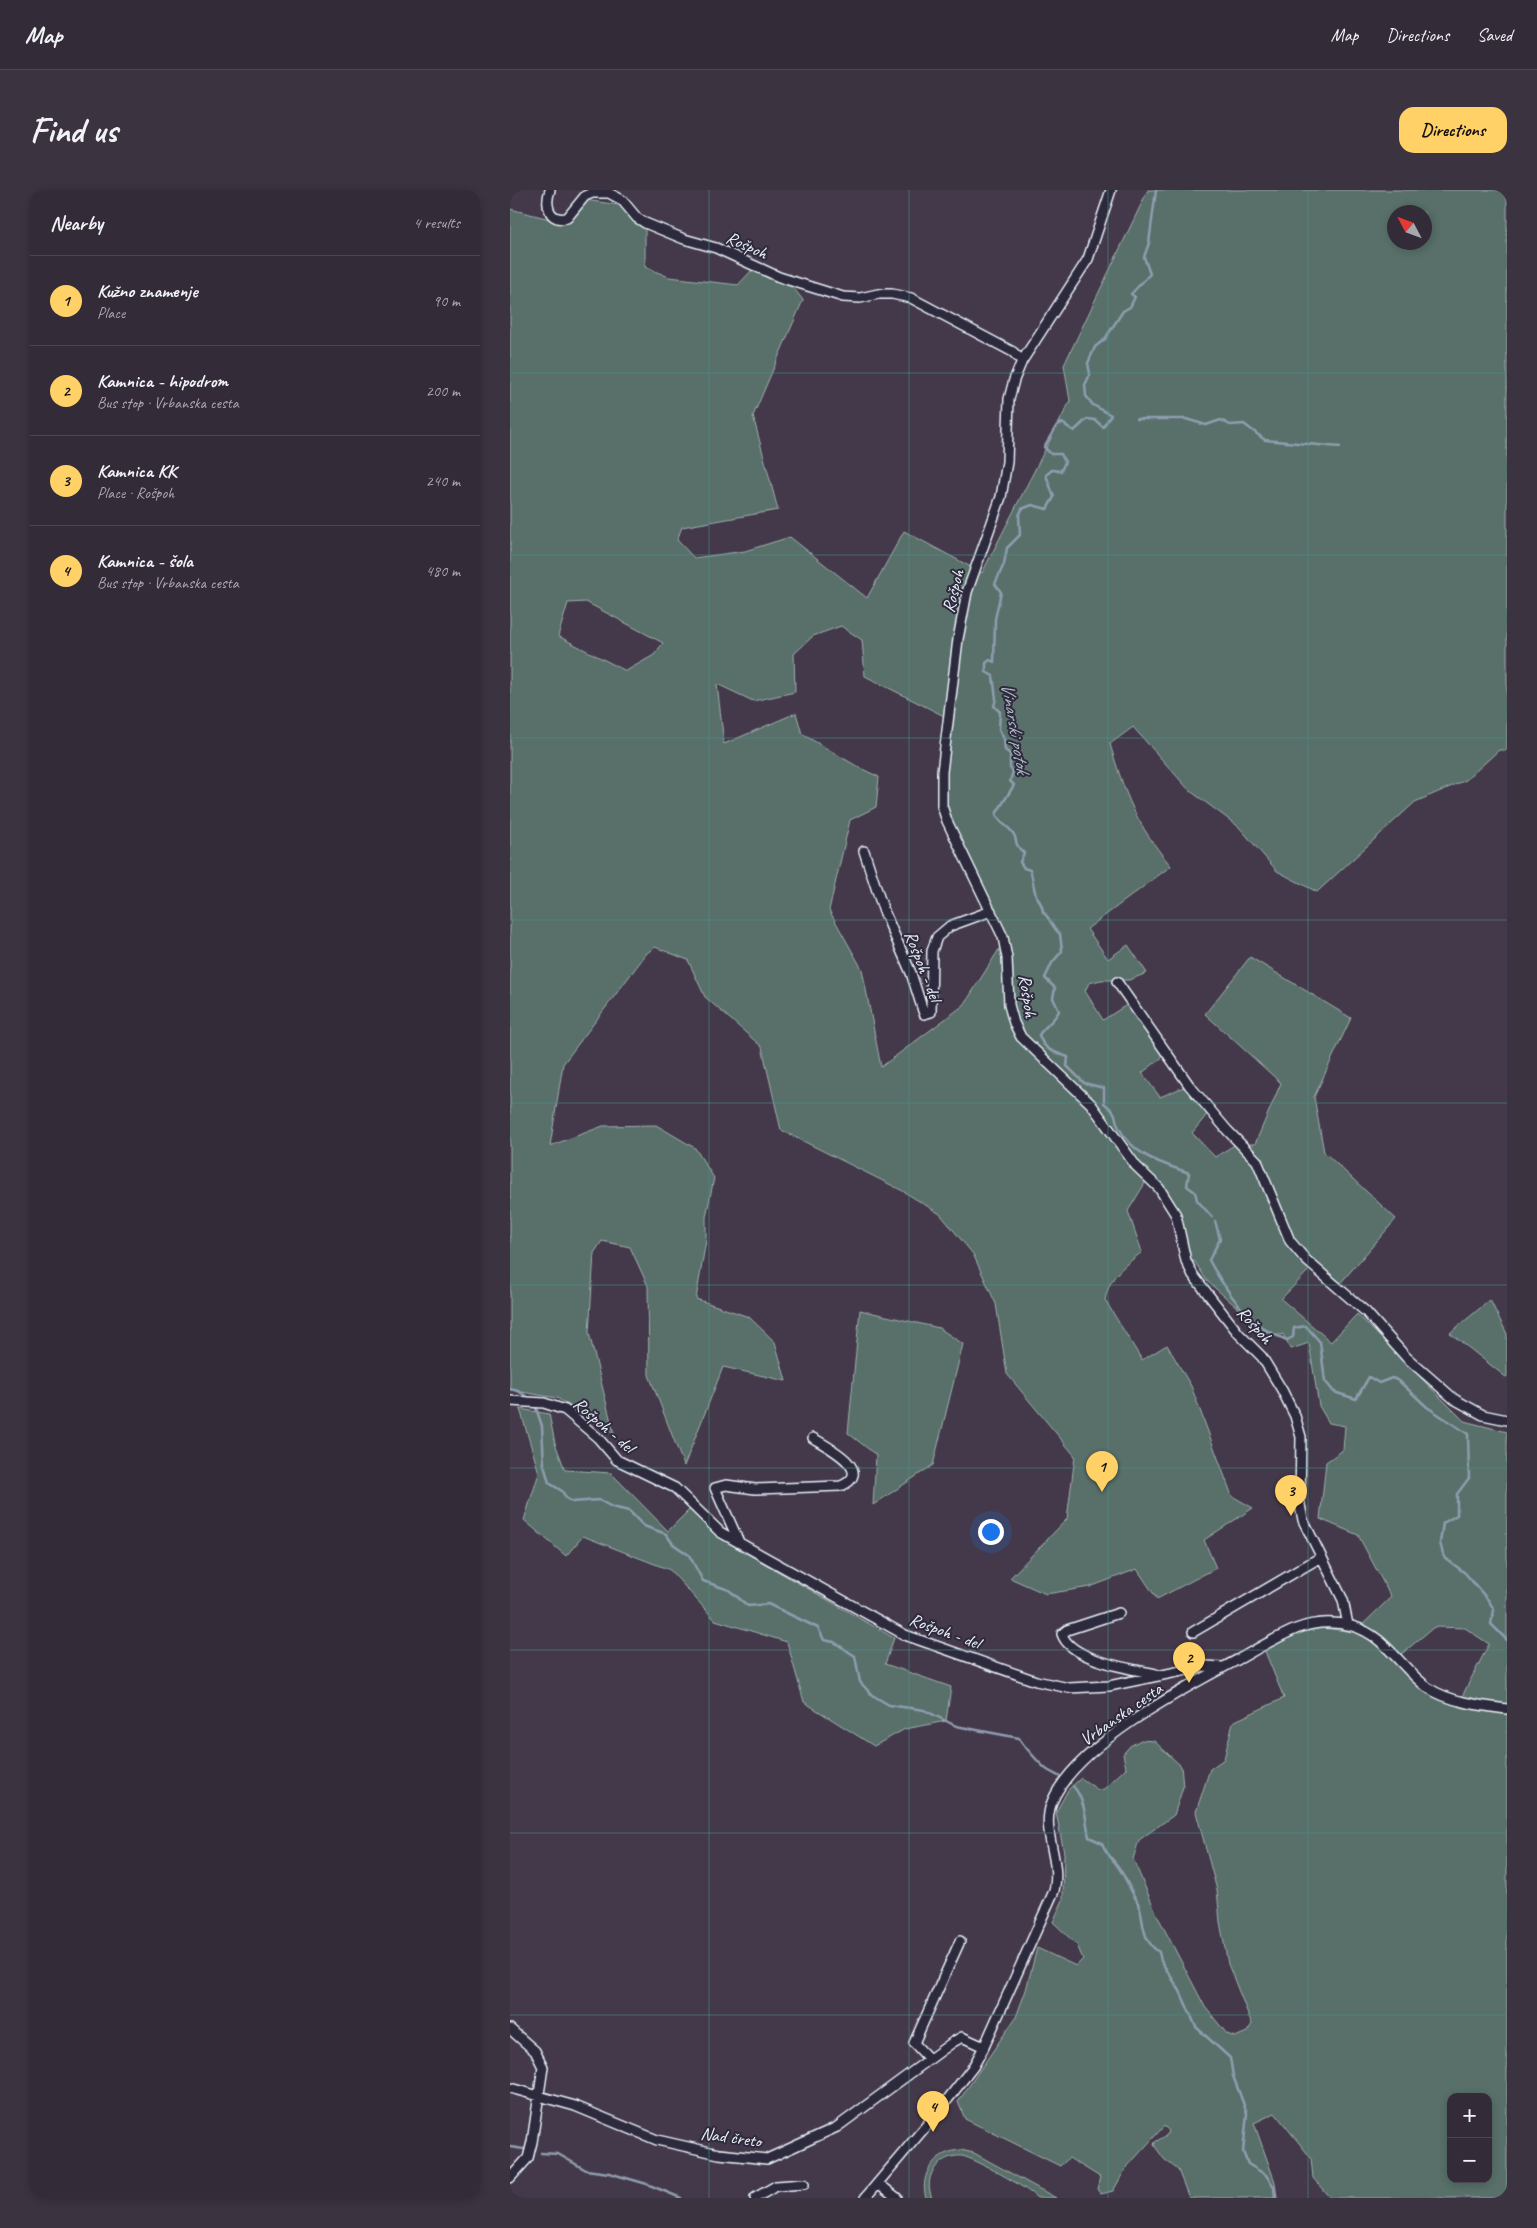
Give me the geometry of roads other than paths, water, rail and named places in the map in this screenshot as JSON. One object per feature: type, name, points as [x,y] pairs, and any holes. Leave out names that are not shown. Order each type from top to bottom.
[{"type":"street","name":"Rošpoh","points":[[550,190],[548,208],[550,214],[557,219],[567,218],[585,196],[592,193],[609,193],[622,200],[637,218],[646,223],[684,239],[716,248],[779,277],[843,297],[860,298],[885,294],[911,298],[1005,348],[1022,361]]},
{"type":"street","name":"Rošpoh","points":[[1111,190],[1088,259],[1022,361],[1009,399],[1008,462],[1000,497],[967,592],[958,639],[942,772],[942,806],[946,821],[1003,937],[1007,958],[1009,1005],[1014,1023],[1021,1037],[1091,1104],[1136,1166],[1159,1188],[1176,1215],[1186,1262],[1193,1275],[1239,1334],[1262,1357],[1288,1401],[1301,1437],[1300,1505],[1304,1520],[1343,1600],[1348,1625]]},
{"type":"street","name":"Rošpoh - del","points":[[864,851],[877,884],[883,909],[911,973],[924,1014],[931,1012],[932,951],[937,937],[950,926],[991,911]]},
{"type":"street","points":[[1117,982],[1189,1085],[1227,1130],[1257,1161],[1290,1242],[1306,1260],[1366,1312],[1387,1333],[1406,1357],[1454,1399],[1483,1416],[1507,1420]]},
{"type":"street","name":"Rošpoh - del","points":[[510,1401],[544,1403],[565,1410],[579,1421],[617,1460],[675,1488],[720,1532],[905,1635],[1036,1681],[1077,1688],[1109,1686],[1157,1674],[1206,1666],[1223,1668]]},
{"type":"street","points":[[739,1542],[715,1488],[726,1485],[762,1489],[841,1486],[850,1481],[853,1473],[852,1467],[846,1459],[813,1438]]},
{"type":"street","points":[[1193,1632],[1321,1557]]},
{"type":"street","name":"Rošpoh - del","points":[[1119,1613],[1068,1630],[1062,1634],[1064,1640],[1084,1655],[1108,1663],[1157,1674]]},
{"type":"street","name":"Vrbanska cesta","points":[[984,2047],[1054,1891],[1057,1868],[1048,1825],[1048,1814],[1060,1788],[1074,1771],[1096,1749],[1122,1729],[1223,1668],[1296,1629],[1322,1622],[1348,1625],[1362,1629],[1388,1648],[1428,1688],[1452,1698],[1507,1709]]},
{"type":"street","points":[[928,2058],[914,2043],[960,1941]]},
{"type":"street","points":[[510,2029],[535,2051],[543,2068],[528,2158],[510,2178]]},
{"type":"street","name":"Nad čreto","points":[[510,2088],[575,2106],[657,2140],[719,2154],[767,2159],[836,2127],[928,2058],[962,2038],[984,2047]]},
{"type":"street","points":[[865,2198],[958,2088],[984,2047]]},
{"type":"street","points":[[878,2183],[897,2198]]},
{"type":"street","points":[[754,2198],[776,2186],[804,2184]]},
{"type":"waterway","name":"Vinarski potok","points":[[1156,190],[1149,243],[1144,257],[1150,274],[1131,294],[1135,297],[1130,307],[1123,311],[1105,339],[1095,347],[1088,363],[1090,374],[1085,385],[1086,396],[1093,405],[1111,415],[1103,427],[1095,420],[1087,419],[1074,431],[1062,423],[1057,425],[1044,447],[1051,454],[1061,454],[1065,462],[1061,471],[1052,470],[1046,475],[1054,497],[1047,509],[1032,505],[1022,509],[1019,516],[1020,535],[1007,548],[1004,564],[995,584],[1001,592],[995,619],[994,662],[990,660],[986,663],[986,672],[993,676],[996,699],[994,706],[1000,712],[999,729],[1004,739],[1005,750],[1010,754],[1010,768],[1013,772],[1010,781],[1014,785],[996,814],[1013,833],[1018,847],[1024,853],[1020,862],[1024,868],[1030,870],[1036,895],[1042,905],[1043,912],[1060,934],[1062,951],[1052,963],[1045,978],[1055,988],[1053,998],[1059,1011],[1039,1035],[1041,1040],[1050,1050],[1068,1057],[1067,1066],[1084,1083],[1104,1088],[1104,1103],[1114,1113],[1119,1128],[1133,1146],[1150,1158],[1189,1173],[1187,1186],[1195,1192],[1197,1200],[1212,1217]]},
{"type":"waterway","points":[[1136,419],[1186,419],[1206,425],[1221,420],[1230,425],[1244,424],[1265,440],[1340,447]]},
{"type":"waterway","name":"Vinarski potok","points":[[1215,1221],[1220,1239],[1209,1260],[1225,1286],[1252,1319],[1273,1334],[1287,1340],[1293,1337],[1294,1328],[1306,1326],[1320,1342],[1325,1381],[1334,1392],[1356,1399],[1369,1377],[1379,1383],[1392,1378],[1399,1381],[1427,1407],[1468,1434],[1469,1478],[1457,1494],[1457,1515],[1443,1523],[1440,1543],[1444,1557],[1465,1573],[1489,1601],[1494,1610],[1491,1624],[1507,1640]]},
{"type":"waterway","points":[[510,1389],[518,1391],[531,1399]]},
{"type":"waterway","points":[[535,1405],[542,1426],[544,1465],[549,1483],[562,1491],[566,1498],[572,1502],[599,1500],[612,1507],[629,1511],[644,1526],[666,1534],[673,1544],[689,1555],[703,1581],[729,1590],[748,1606],[768,1604],[818,1628],[824,1640],[834,1642],[855,1656],[860,1682],[872,1695],[889,1705],[924,1710],[956,1726],[1019,1738],[1046,1769],[1070,1783]]},
{"type":"waterway","points":[[1073,1786],[1083,1804],[1089,1837],[1102,1843],[1124,1876],[1139,1906],[1145,1934],[1152,1946],[1159,1952],[1161,1961],[1180,1991],[1196,2027],[1230,2058],[1233,2076],[1247,2113],[1243,2152],[1248,2164],[1266,2175],[1274,2187],[1275,2198]]},
{"type":"waterway","points":[[510,2147],[524,2149]]},
{"type":"waterway","points":[[541,2153],[558,2154],[586,2170],[609,2173],[647,2184],[681,2198]]},
{"type":"place","name":"Kužno znamenje","points":[[1102,1492]]},
{"type":"place","name":"Kamnica KK","points":[[1291,1516]]},
{"type":"place","name":"Kamnica - hipodrom","points":[[1189,1683]]},
{"type":"place","name":"Kamnica - šola","points":[[933,2132]]}]
